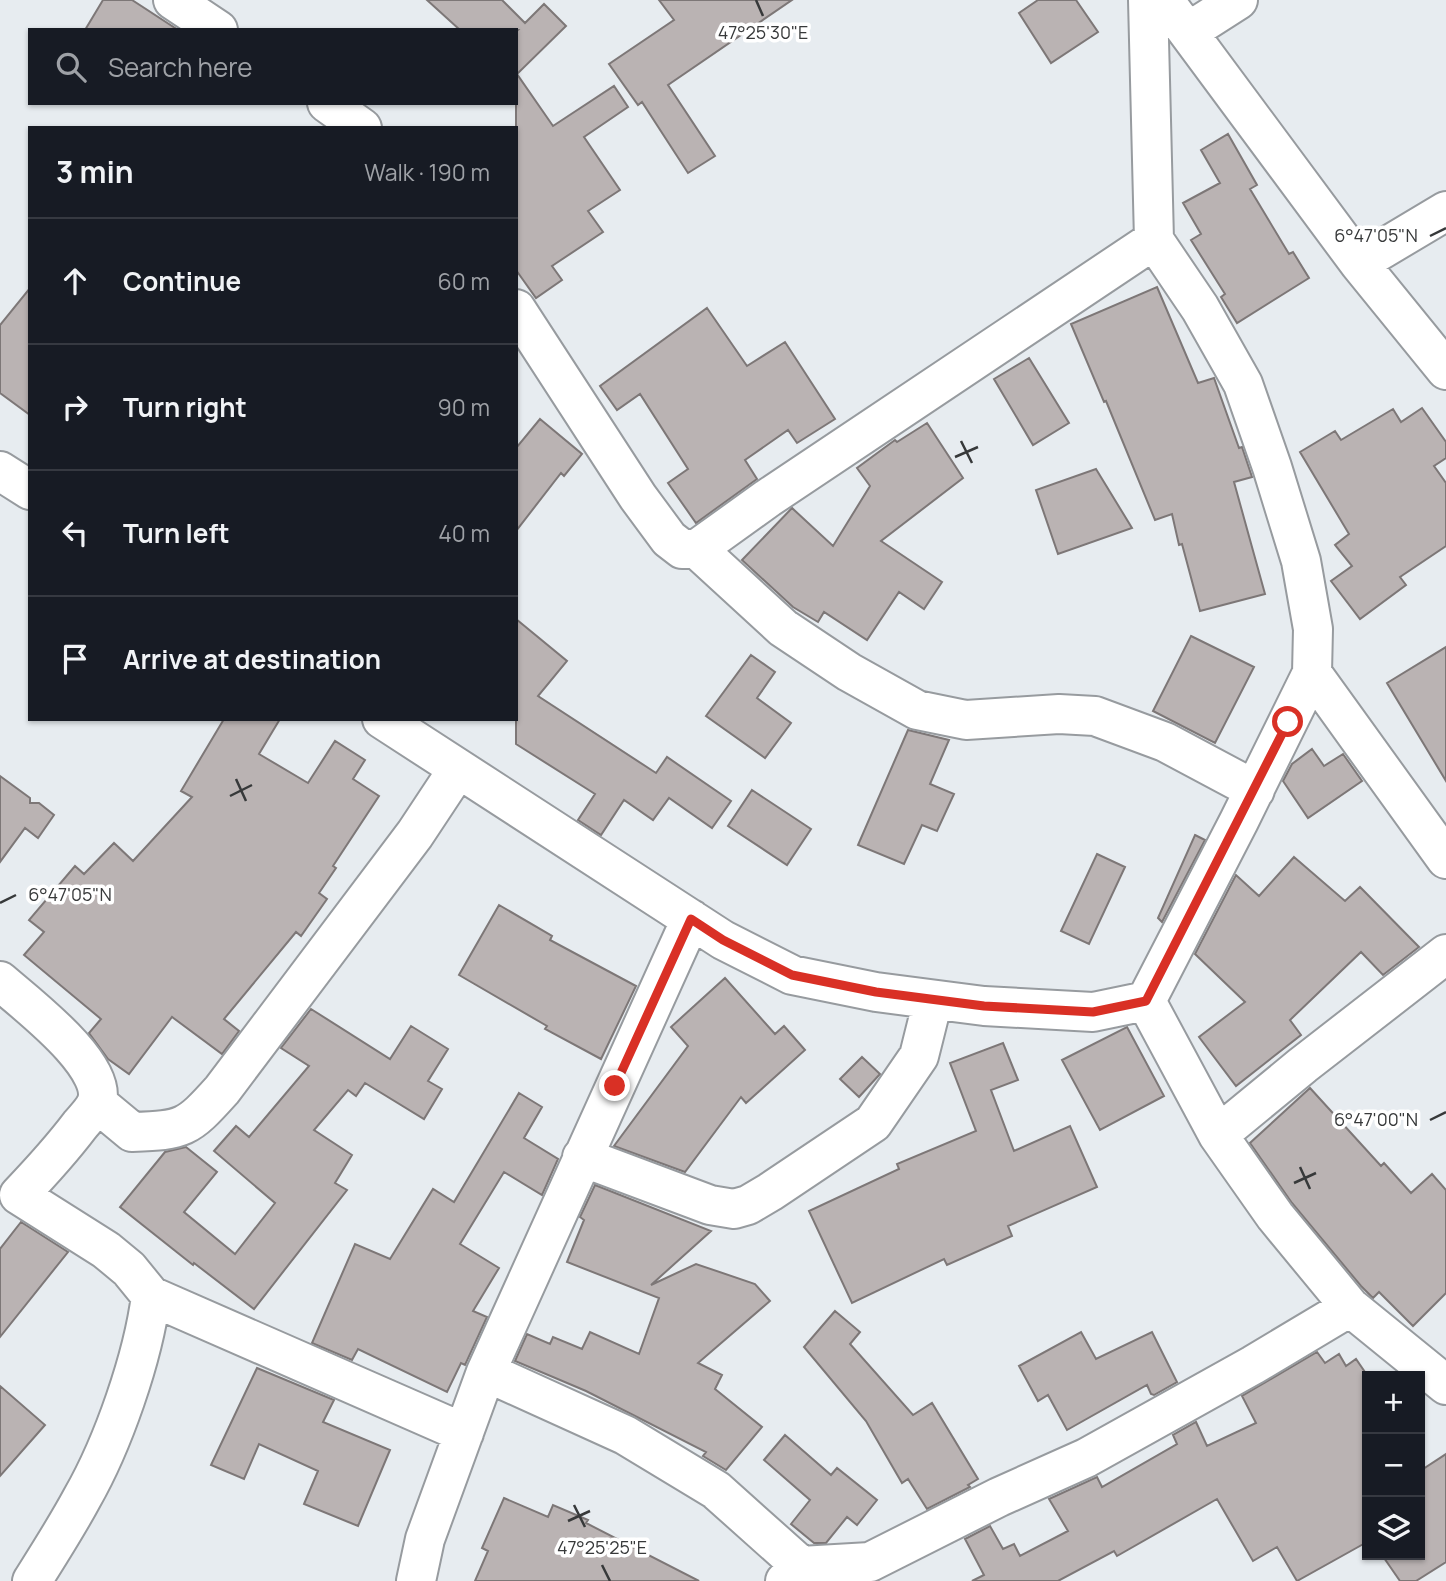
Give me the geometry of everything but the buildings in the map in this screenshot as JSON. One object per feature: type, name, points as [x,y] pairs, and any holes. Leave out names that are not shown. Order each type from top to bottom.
[{"type":"street","points":[[173,0],[215,28]]},
{"type":"street","points":[[1146,1001],[1312,673],[1313,629],[1301,561],[1247,396],[1199,308],[1154,240],[1148,0]]},
{"type":"street","points":[[1164,0],[1359,263],[1446,370]]},
{"type":"street","points":[[1188,32],[1238,0]]},
{"type":"street","points":[[330,105],[359,126]]},
{"type":"street","points":[[1359,263],[1446,211]]},
{"type":"street","points":[[518,312],[638,497],[669,539],[682,549],[697,549],[768,498],[1154,240]]},
{"type":"street","points":[[0,471],[28,489]]},
{"type":"street","points":[[697,549],[783,628],[849,672],[917,709],[966,720],[1059,715],[1095,716],[1165,742],[1255,790]]},
{"type":"street","points":[[1312,673],[1446,859]]},
{"type":"street","points":[[385,721],[723,940],[792,975],[876,992],[984,1006],[1093,1012],[1146,1001]]},
{"type":"street","points":[[97,1103],[132,1132],[168,1131],[193,1121],[222,1090],[406,845],[458,769]]},
{"type":"street","points":[[416,1581],[425,1539],[486,1372],[691,919]]},
{"type":"street","points":[[1217,1135],[1446,954]]},
{"type":"street","points":[[0,981],[85,1060],[97,1084],[97,1103],[60,1151],[10,1188],[106,1250],[129,1269],[151,1296],[464,1433]]},
{"type":"street","points":[[582,1157],[710,1205],[734,1209],[748,1205],[873,1123],[919,1056],[933,1000]]},
{"type":"street","points":[[1146,1001],[1217,1135],[1275,1216],[1350,1307],[1446,1385]]},
{"type":"street","points":[[32,1581],[83,1497],[106,1450],[148,1324],[151,1296]]},
{"type":"street","points":[[486,1372],[625,1436],[716,1490],[793,1573],[870,1562],[999,1497],[1086,1458],[1253,1365],[1350,1307]]},
{"type":"route","points":[[615,1086],[691,919],[723,940],[792,975],[876,992],[984,1006],[1093,1012],[1146,1001],[1288,722]]}]
